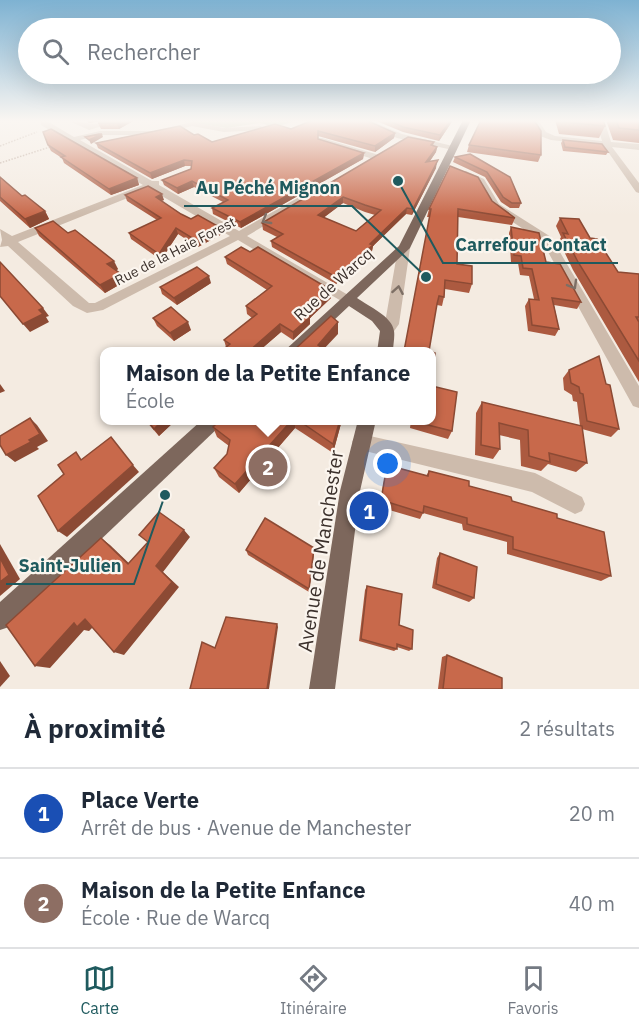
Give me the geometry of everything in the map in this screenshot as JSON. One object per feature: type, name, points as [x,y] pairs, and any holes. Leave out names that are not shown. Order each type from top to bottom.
[{"type":"main road","points":[[404,248],[450,152]]},
{"type":"main road","name":"Rue de Warcq","points":[[294,347],[404,248]]},
{"type":"main road","points":[[348,299],[377,318],[387,330],[385,347]]},
{"type":"main road","points":[[0,618],[210,425]]},
{"type":"main road","name":"Avenue de Manchester","points":[[322,689],[350,491],[366,425]]},
{"type":"street","points":[[94,152],[348,299]]},
{"type":"street","points":[[366,163],[385,152]]},
{"type":"street","points":[[612,152],[639,190]]},
{"type":"street","points":[[443,167],[457,170],[481,181],[495,206],[547,239],[639,401]]},
{"type":"street","points":[[3,239],[170,177]]},
{"type":"street","name":"Rue de la Haie Forest","points":[[3,239],[78,303],[87,308],[98,307],[238,236],[327,185]]},
{"type":"street","points":[[387,330],[392,324],[404,248]]},
{"type":"street","points":[[361,442],[535,483],[576,504]]},
{"type":"path","points":[[0,163],[34,152]]},
{"type":"building","points":[[59,152],[92,152],[137,178],[109,189],[61,157],[65,156]]},
{"type":"building","points":[[112,152],[364,153],[240,222],[212,208],[228,200],[192,181],[177,188],[162,180],[191,169],[192,161],[184,160],[150,173]]},
{"type":"building","points":[[382,152],[433,152],[426,162],[438,160],[413,209],[407,208],[370,244],[373,245],[336,277],[271,241],[283,234],[262,223]],"holes":[[[343,197],[381,210],[356,231],[318,215]]]},
{"type":"building","points":[[521,152],[541,152],[541,155]]},
{"type":"building","points":[[470,154],[510,177],[521,203],[512,203],[503,197],[487,172],[455,157]]},
{"type":"building","points":[[450,166],[478,177],[492,201],[515,218],[458,209],[457,264],[472,266],[472,284],[445,280],[444,297],[439,296],[430,347],[405,347],[431,209],[429,209]]},
{"type":"building","points":[[0,177],[22,196],[25,195],[45,211],[25,219],[0,197]]},
{"type":"building","points":[[148,186],[162,194],[156,197],[181,214],[191,219],[198,215],[221,228],[197,241],[176,228],[159,254],[129,233],[161,218],[125,195]]},
{"type":"building","points":[[560,218],[579,219],[590,238],[597,239],[618,272],[639,274],[639,317],[636,317],[639,322],[639,361],[578,262],[563,233],[568,234]]},
{"type":"building","points":[[53,221],[68,233],[75,230],[114,261],[107,264],[121,274],[100,285],[35,228]]},
{"type":"building","points":[[511,227],[539,233],[546,262],[560,264],[581,302],[552,298],[559,329],[532,325],[529,299],[539,300],[532,269],[523,268],[521,256],[514,255]]},
{"type":"building","points":[[241,247],[250,252],[258,247],[331,290],[305,315],[310,317],[293,332],[280,324],[254,347],[226,347],[230,344],[224,340],[257,314],[246,306],[272,286],[225,257]]},
{"type":"building","points":[[0,262],[43,308],[39,310],[43,314],[23,324],[0,296]]},
{"type":"building","points":[[197,267],[209,276],[174,298],[160,287]]},
{"type":"building","points":[[171,307],[188,322],[170,333],[153,318]]},
{"type":"building","points":[[331,316],[338,322],[318,345],[321,347],[297,347]]},
{"type":"building","points":[[599,356],[606,384],[610,385],[619,429],[587,421],[583,394],[580,393],[579,387],[571,383],[569,370]]},
{"type":"building","points":[[436,387],[457,392],[452,431],[428,425],[436,425]]},
{"type":"building","points":[[482,402],[582,426],[587,463],[549,453],[550,462],[529,456],[528,430],[499,423],[500,449],[481,445]]},
{"type":"building","points":[[30,418],[40,434],[29,440],[31,442],[6,455],[0,445],[0,436]]},
{"type":"building","points":[[215,425],[288,425],[235,484],[214,468],[227,454],[230,440],[213,427]]},
{"type":"building","points":[[305,425],[339,425],[333,444]]},
{"type":"building","points":[[111,437],[133,465],[58,531],[38,496],[64,474],[58,465],[76,452],[81,460]]},
{"type":"building","points":[[387,465],[428,476],[429,471],[469,481],[469,486],[511,497],[512,501],[557,514],[557,518],[604,532],[611,576],[513,549],[513,537],[467,524],[467,518],[424,506],[423,513],[381,500]]},
{"type":"building","points":[[159,512],[184,530],[156,566],[172,582],[114,652],[85,619],[77,627],[74,623],[35,666],[6,625],[101,538],[128,564],[148,542],[139,535]]},
{"type":"building","points":[[265,518],[314,548],[309,589],[246,550]]},
{"type":"building","points":[[440,553],[477,567],[474,598],[436,584]]},
{"type":"building","points":[[0,558],[9,575],[0,582]]},
{"type":"building","points":[[367,586],[402,594],[399,625],[413,630],[412,649],[397,644],[397,649],[361,639]]},
{"type":"building","points":[[226,617],[277,624],[267,689],[190,689],[202,642],[215,648]]},
{"type":"building","points":[[447,655],[502,678],[502,689],[443,689]]},
{"type":"place","name":"Carrefour Contact","points":[[398,181]]},
{"type":"place","name":"Au Péché Mignon","points":[[426,277]]},
{"type":"place","name":"Maison de la Petite Enfance","points":[[268,467]]},
{"type":"place","name":"Saint-Julien","points":[[165,495]]},
{"type":"place","name":"Place Verte","points":[[369,511]]}]
